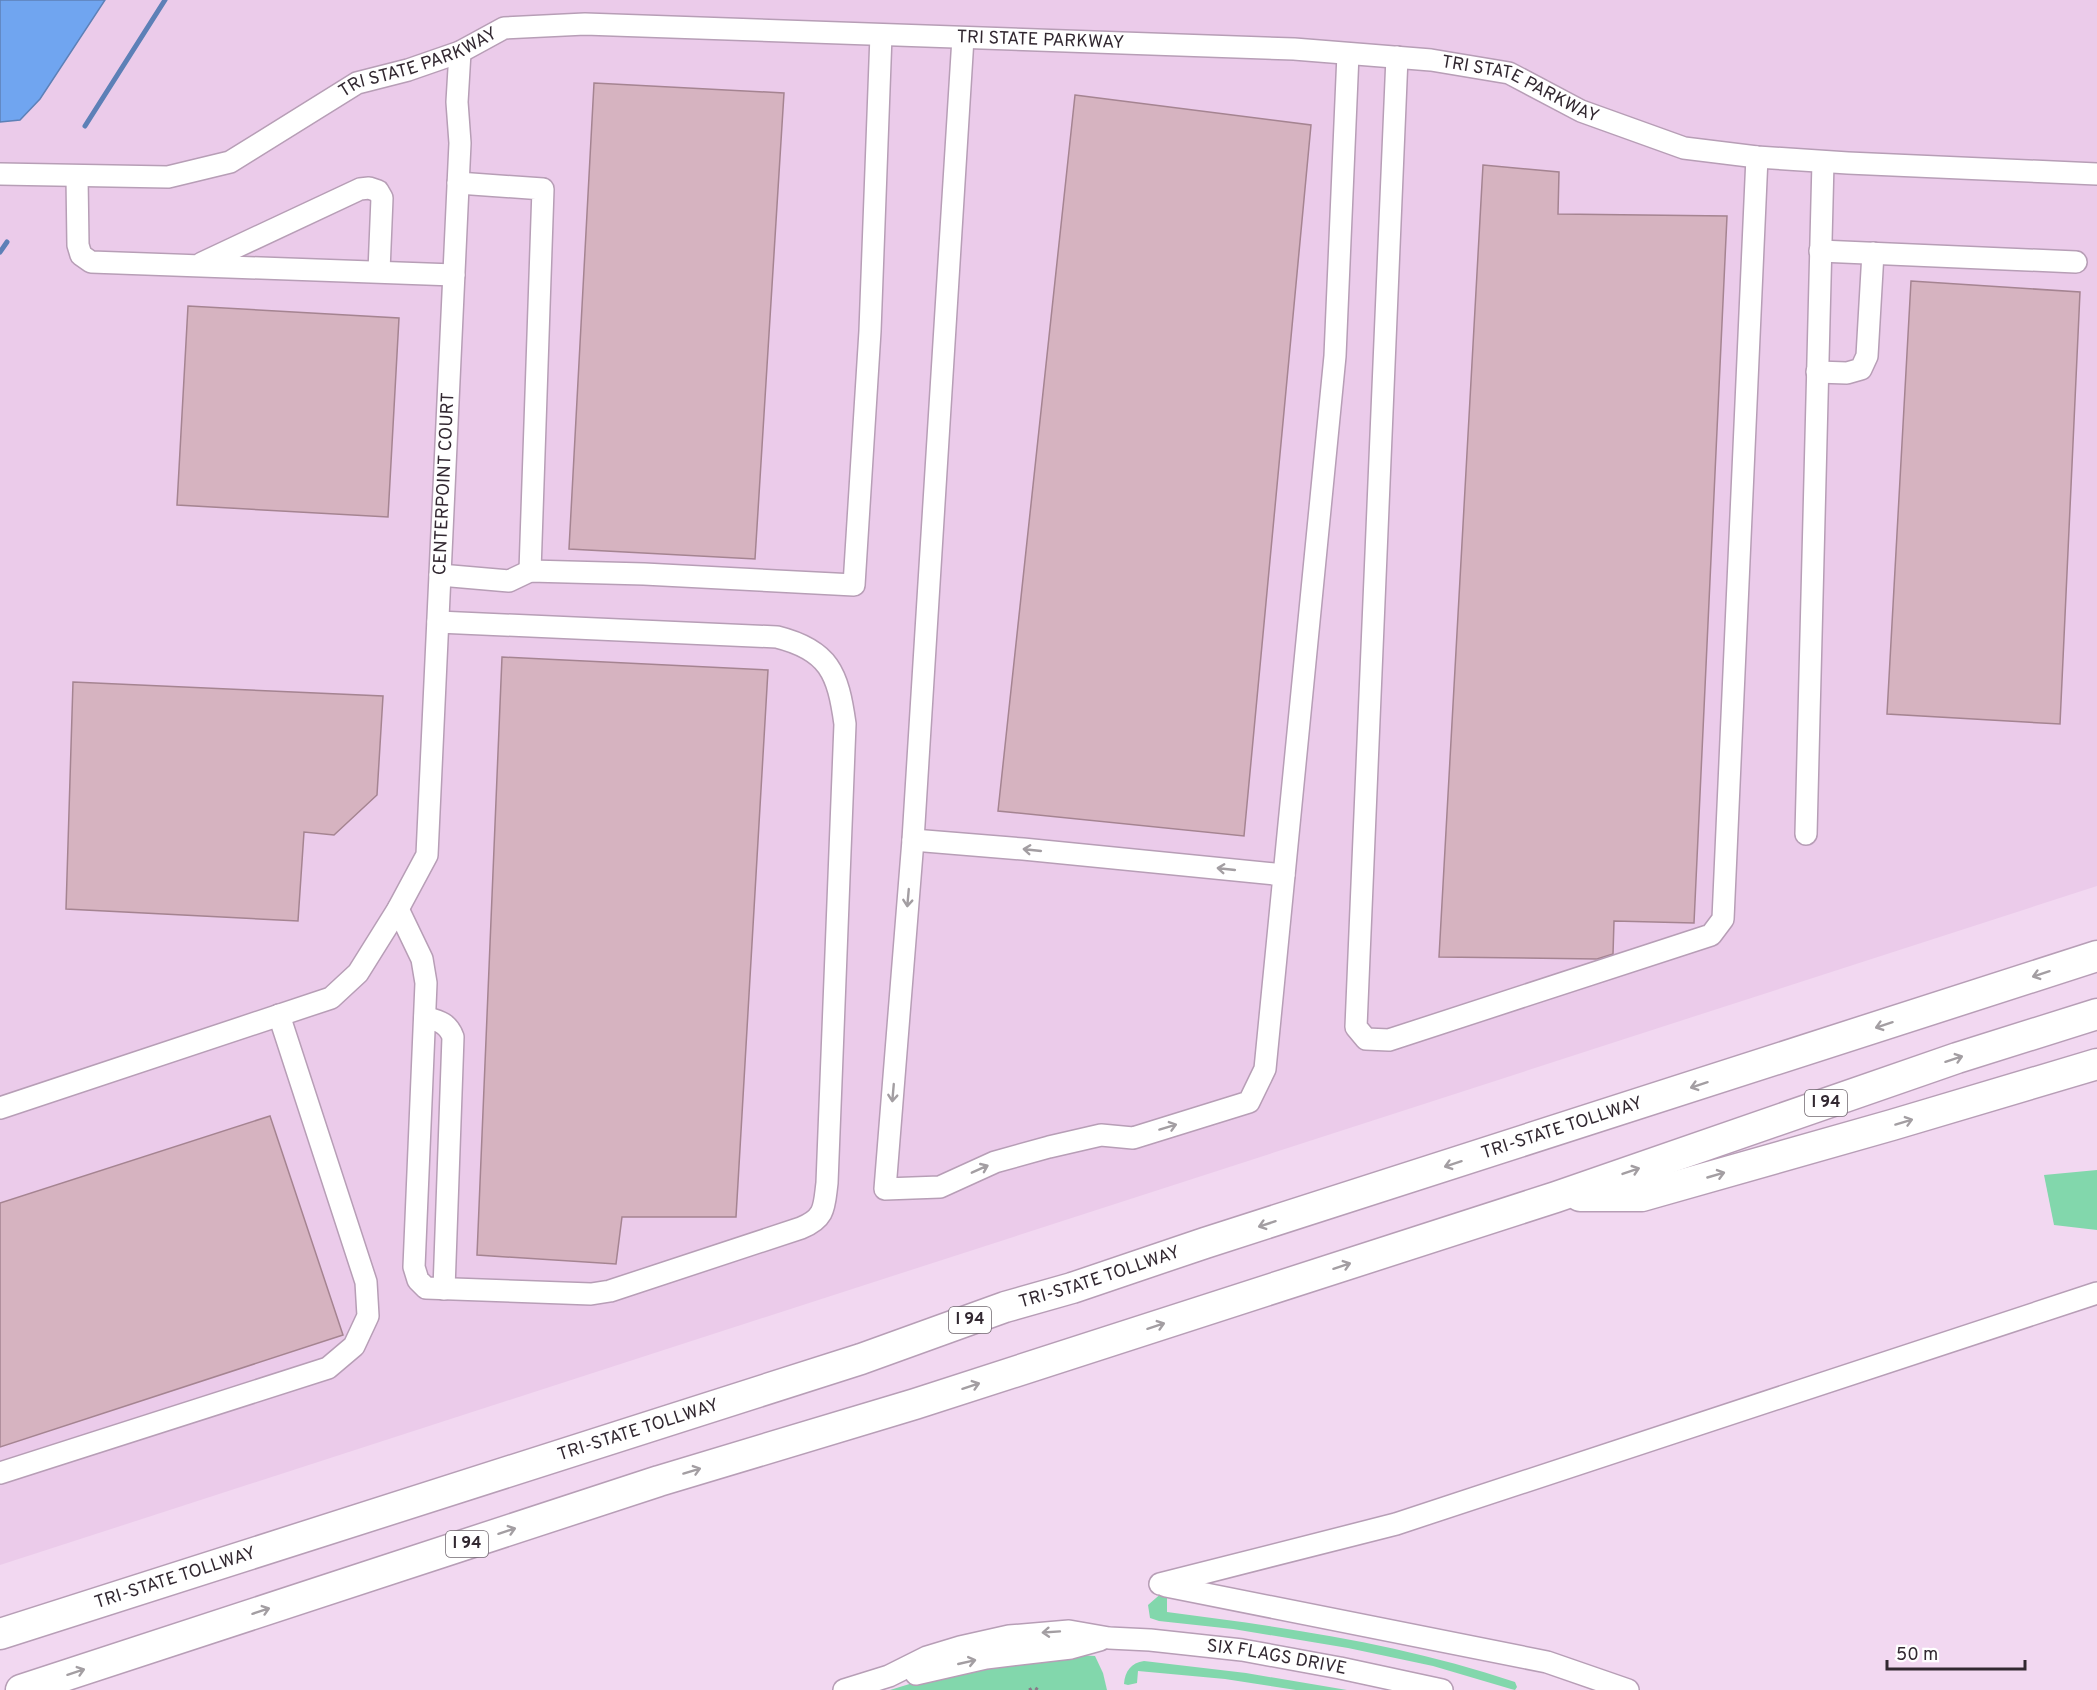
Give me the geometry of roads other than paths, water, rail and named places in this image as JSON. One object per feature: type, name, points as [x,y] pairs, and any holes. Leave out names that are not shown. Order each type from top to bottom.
[{"type":"highway","name":"TRI-STATE TOLLWAY","points":[[0,1634],[861,1359],[1005,1307],[1072,1288],[2097,956]]},
{"type":"highway","name":"I 94","points":[[21,1690],[659,1481],[915,1404],[1556,1197],[1946,1062],[2097,1014]]},
{"type":"highway","points":[[1556,1197],[1642,1196],[2097,1064]]},
{"type":"street","name":"TRI STATE PARKWAY","points":[[0,174],[168,177],[230,162],[357,83],[408,70],[460,52],[504,28],[585,24],[1294,49],[1431,60],[1509,73],[1581,111],[1684,148],[1823,162],[2097,174]]},
{"type":"street","points":[[440,575],[509,581],[530,571],[644,574],[854,585],[870,331],[881,35]]},
{"type":"street","points":[[963,38],[913,840],[885,1189],[940,1187],[995,1162],[1101,1135],[1132,1138],[1249,1102],[1265,1069],[1335,356],[1348,54]]},
{"type":"street","name":"CENTERPOINT COURT","points":[[0,1108],[331,998],[358,973],[398,909],[427,855],[460,143],[457,102],[460,52]]},
{"type":"street","points":[[1397,57],[1356,1027],[1366,1039],[1389,1040],[1711,935],[1723,919],[1756,157]]},
{"type":"street","points":[[1806,834],[1823,162]]},
{"type":"street","points":[[77,177],[78,245],[81,255],[91,262],[454,275]]},
{"type":"street","points":[[458,183],[543,189],[530,571]]},
{"type":"street","points":[[199,265],[360,189],[369,188],[378,191],[382,198],[379,271]]},
{"type":"street","points":[[1820,251],[2076,262]]},
{"type":"street","points":[[1817,372],[1847,373],[1861,369],[1867,356],[1873,254]]},
{"type":"street","points":[[398,909],[422,959],[426,983],[414,1266],[418,1280],[426,1288],[591,1294],[610,1291],[801,1228],[814,1223],[823,1212],[827,1183],[845,724],[841,694],[832,672],[817,653],[797,642],[765,637],[438,622]]},
{"type":"street","points":[[913,840],[1284,875]]},
{"type":"street","points":[[0,1473],[328,1368],[354,1346],[368,1316],[366,1282],[279,1015]]},
{"type":"street","points":[[425,1017],[444,1023],[450,1029],[453,1037],[444,1289]]},
{"type":"street","points":[[418,1177],[448,1178]]},
{"type":"street","points":[[1628,1690],[1547,1662],[1160,1584],[1396,1524],[2097,1293]]},
{"type":"street","name":"SIX FLAGS DRIVE","points":[[844,1690],[889,1676],[910,1676],[986,1658],[1071,1648],[1109,1638],[1242,1650],[1442,1690]]},
{"type":"water","points":[[0,0],[105,0],[40,99],[20,120],[0,122]]},
{"type":"waterway","points":[[85,126],[165,0]]},
{"type":"waterway","points":[[0,252],[7,242]]}]
